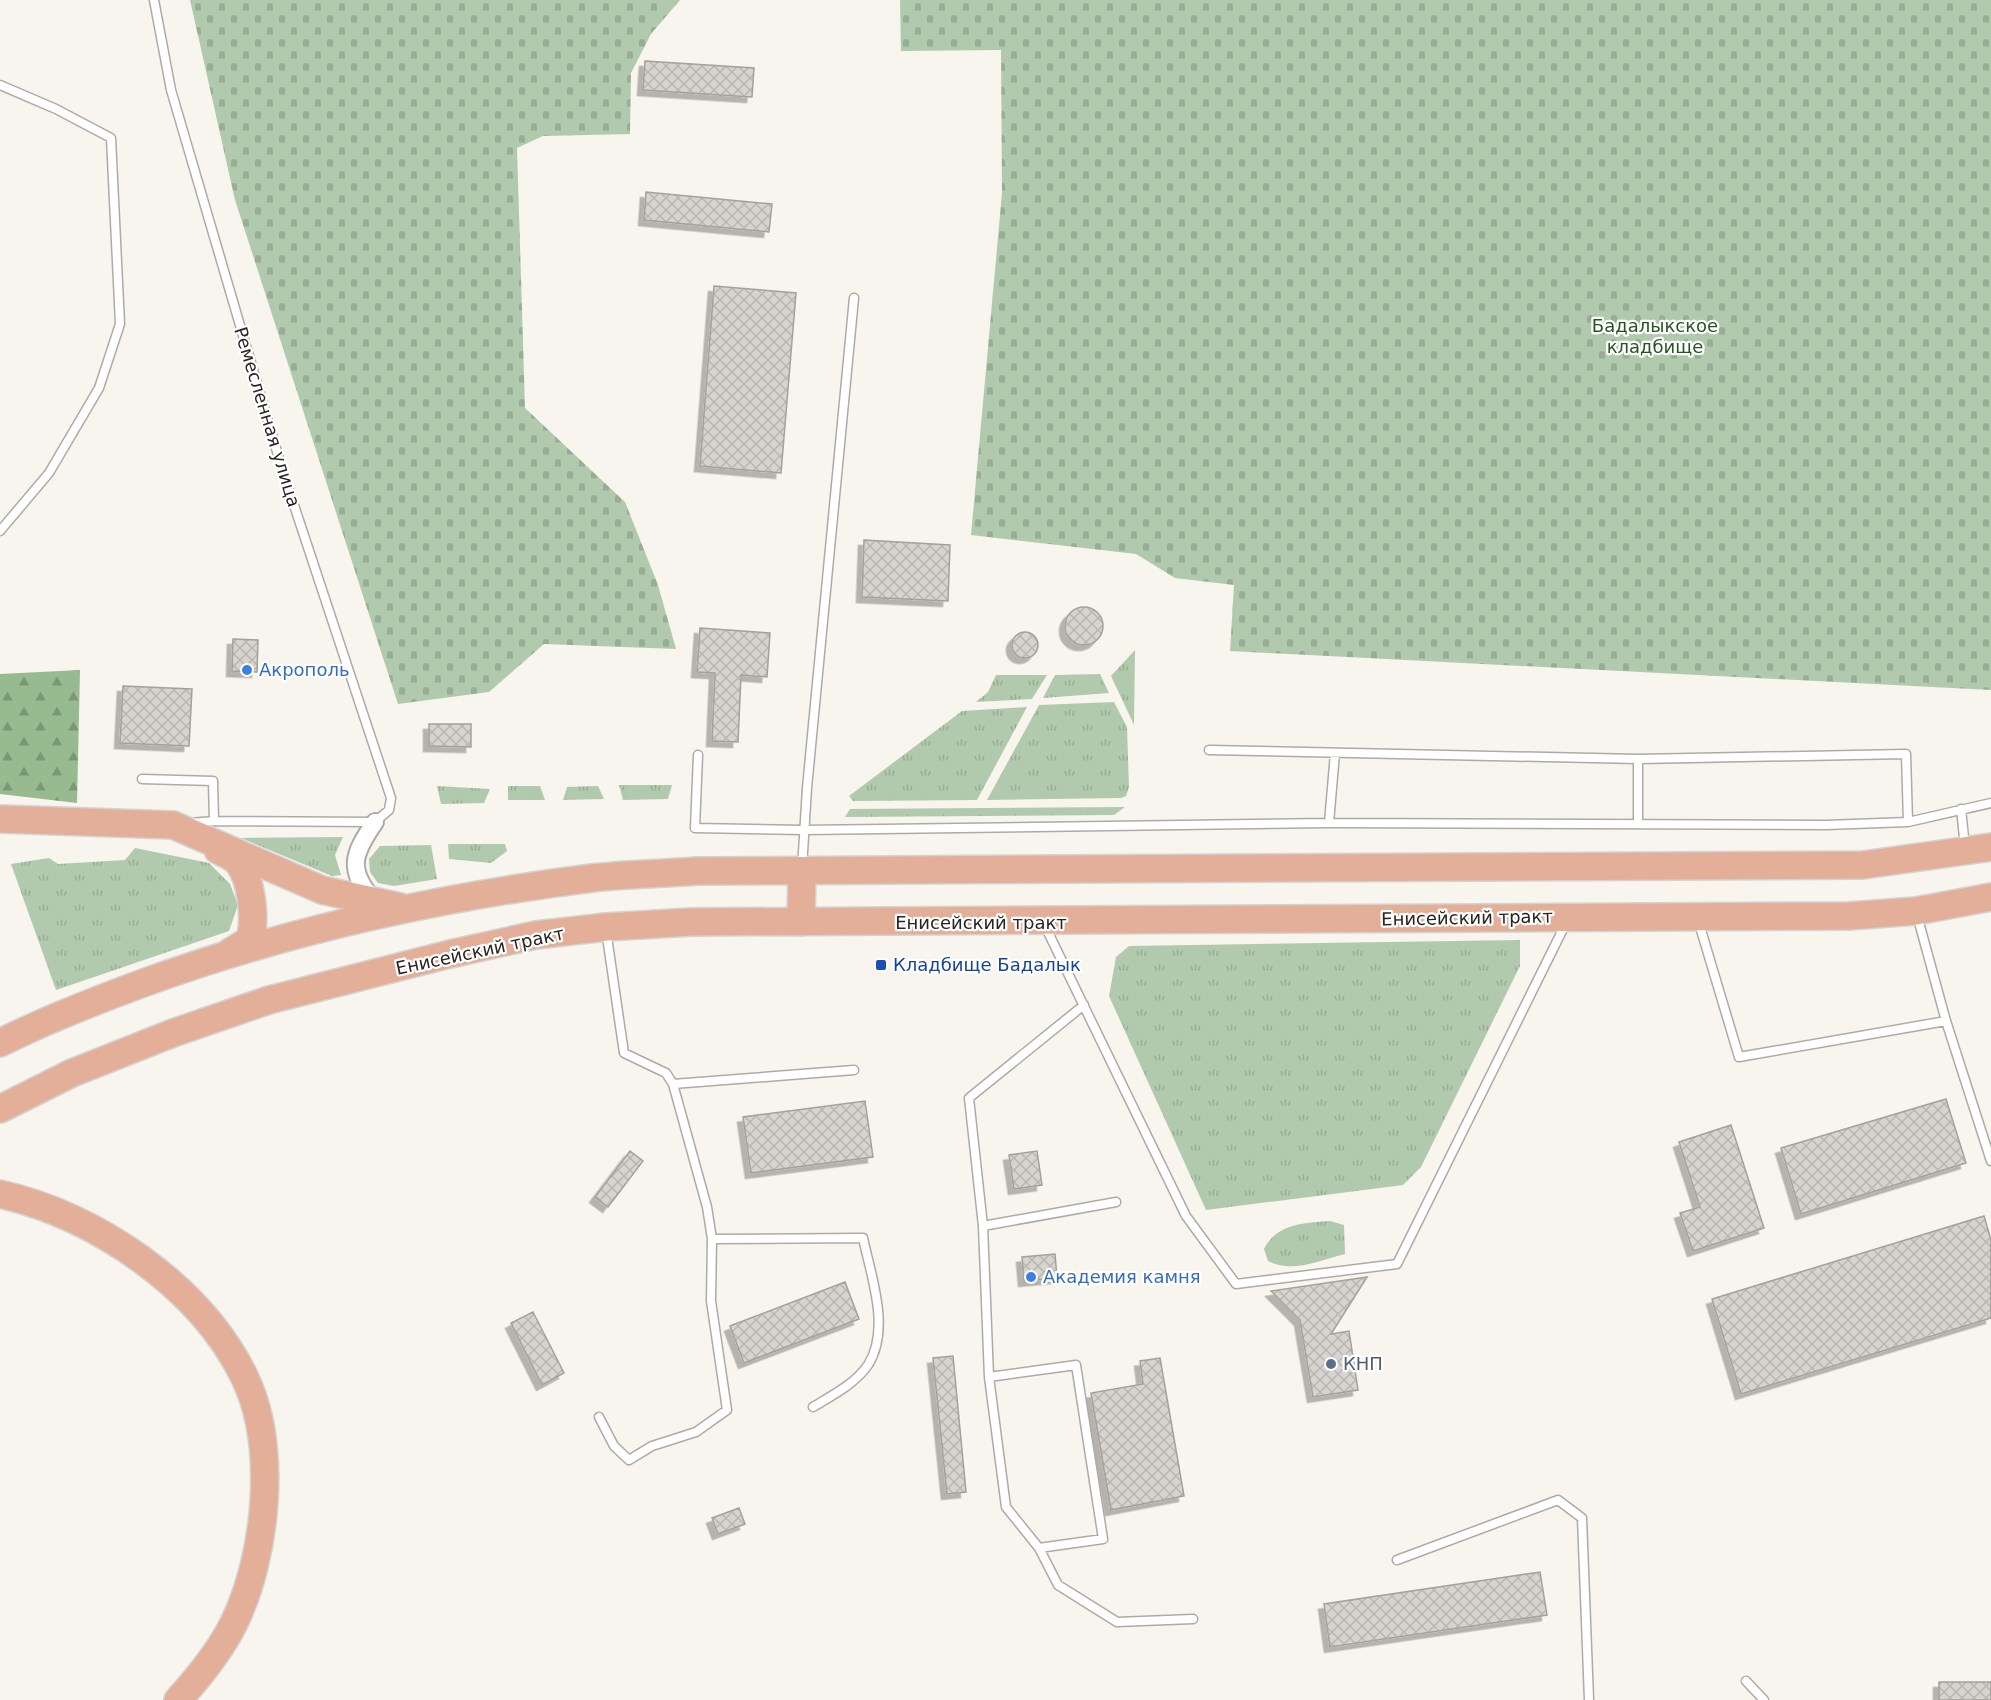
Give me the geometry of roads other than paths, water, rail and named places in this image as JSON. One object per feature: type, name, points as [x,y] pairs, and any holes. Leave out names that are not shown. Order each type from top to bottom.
[{"type":"main road","points":[[0,819],[173,825],[322,890],[376,903],[410,908]]},
{"type":"main road","points":[[173,825],[236,860],[247,882],[252,904],[253,927],[250,940],[221,957]]},
{"type":"main road","points":[[0,1043],[100,999],[221,957],[310,931],[410,908],[593,878],[696,872],[1863,864],[1978,850]]},
{"type":"main road","points":[[801,922],[802,872]]},
{"type":"main road","name":"Енисейский тракт","points":[[0,1109],[72,1073],[173,1033],[269,1000],[460,951],[536,935],[606,927],[691,922],[1044,922],[1849,916],[1916,911],[1991,897]]},
{"type":"main road","points":[[0,1194],[33,1201],[80,1221],[123,1246],[171,1285],[211,1323],[245,1377],[261,1431],[266,1492],[258,1556],[234,1623],[201,1675],[178,1700]]},
{"type":"street","points":[[375,822],[360,843],[355,858],[361,886],[376,903]]},
{"type":"lane","name":"Ремесленная улица","points":[[154,0],[171,90],[283,472],[391,798],[389,810],[375,822]]},
{"type":"lane","points":[[0,85],[56,109],[111,138],[120,324],[99,388],[49,473],[0,531]]},
{"type":"lane","points":[[802,872],[854,298]]},
{"type":"lane","points":[[1209,750],[1638,759],[1906,754],[1908,822]]},
{"type":"lane","points":[[1329,823],[1335,753]]},
{"type":"lane","points":[[698,755],[695,828],[804,830],[1329,823],[1826,825],[1908,822],[1991,803]]},
{"type":"lane","points":[[1638,759],[1638,824]]},
{"type":"lane","points":[[142,779],[213,781],[214,821]]},
{"type":"lane","points":[[1961,809],[1978,850]]},
{"type":"lane","points":[[173,825],[214,821],[375,822]]},
{"type":"lane","points":[[1916,911],[1946,1021],[1991,1161]]},
{"type":"lane","points":[[1044,922],[1186,1216],[1236,1284],[1397,1264],[1569,917]]},
{"type":"lane","points":[[1697,917],[1739,1057],[1946,1021]]},
{"type":"lane","points":[[599,1417],[614,1446],[628,1460],[652,1446],[696,1432],[727,1410],[711,1300],[712,1239],[706,1207],[673,1084],[666,1073],[624,1053],[606,927]]},
{"type":"lane","points":[[1084,1005],[969,1098],[983,1226],[990,1377],[1006,1507],[1039,1548],[1058,1585],[1117,1622],[1193,1619]]},
{"type":"lane","points":[[673,1084],[854,1070]]},
{"type":"lane","points":[[983,1226],[1116,1202]]},
{"type":"lane","points":[[712,1239],[863,1238],[879,1333],[868,1365],[846,1386],[813,1407]]},
{"type":"lane","points":[[990,1377],[1076,1365],[1103,1539],[1039,1548]]},
{"type":"lane","points":[[1397,1560],[1558,1500],[1582,1518],[1589,1700]]},
{"type":"lane","points":[[1746,1681],[1764,1700]]},
{"type":"place","name":"Акрополь","points":[[247,670]]},
{"type":"place","name":"Кладбище Бадалык","points":[[881,965]]},
{"type":"place","name":"Академия камня","points":[[1031,1277]]},
{"type":"place","name":"КНП","points":[[1331,1364]]},
{"type":"park label","name":"Бадалыкское кладбище","points":[[1655,336]]}]
